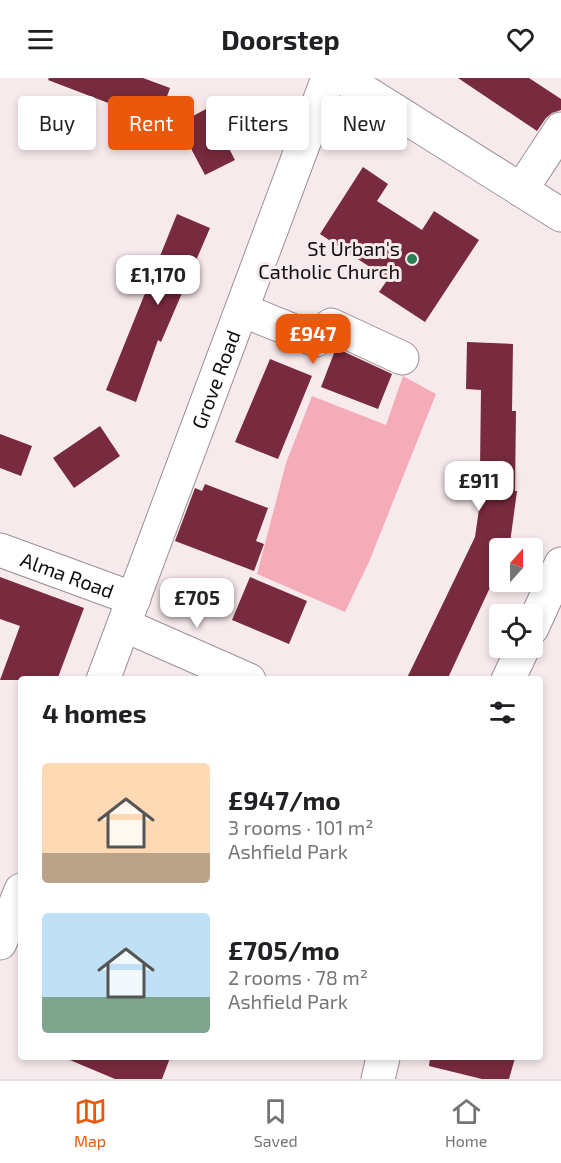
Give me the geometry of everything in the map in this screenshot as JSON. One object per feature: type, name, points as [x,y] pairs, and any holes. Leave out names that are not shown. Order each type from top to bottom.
[{"type":"street","name":"Grove Road","points":[[105,676],[328,78]]},
{"type":"street","points":[[343,78],[561,215]]},
{"type":"street","points":[[521,190],[561,129]]},
{"type":"street","points":[[242,310],[316,340],[331,325],[402,358]]},
{"type":"street","name":"Alma Road","points":[[0,550],[129,612],[242,676]]},
{"type":"street","points":[[546,617],[561,564]]},
{"type":"street","points":[[510,676],[518,658]]},
{"type":"street","points":[[0,943],[18,898]]},
{"type":"street","points":[[378,1079],[383,1060]]},
{"type":"shaded area","points":[[403,376],[436,394],[369,562],[345,612],[257,574],[286,463],[312,396],[386,425]]},
{"type":"building","points":[[49,78],[143,78],[170,88],[167,96],[108,96],[108,103],[96,98],[96,96],[90,96],[48,80]]},
{"type":"building","points":[[458,78],[529,78],[561,99],[561,110],[546,118],[537,131]]},
{"type":"building","points":[[206,109],[206,150],[230,150],[235,160],[205,175],[192,150],[194,150],[194,115]]},
{"type":"building","name":"St Urban's Catholic Church","points":[[363,167],[388,184],[377,201],[422,230],[434,211],[479,240],[425,322],[379,292],[388,279],[320,234]]},
{"type":"building","points":[[177,214],[210,228],[161,342],[158,340],[136,402],[106,390]]},
{"type":"building","points":[[467,342],[513,344],[512,411],[516,411],[515,491],[517,491],[511,538],[489,538],[489,590],[449,676],[408,676],[475,537],[485,467],[480,467],[481,390],[466,389]]},
{"type":"building","points":[[336,348],[392,374],[378,409],[321,387]]},
{"type":"building","points":[[270,359],[312,376],[278,459],[235,442]]},
{"type":"building","points":[[100,426],[120,456],[74,488],[53,458]]},
{"type":"building","points":[[0,434],[32,446],[21,476],[0,468]]},
{"type":"building","points":[[205,484],[268,508],[256,541],[264,544],[254,571],[175,541],[195,488],[202,491]]},
{"type":"building","points":[[0,577],[84,608],[58,676],[18,676],[18,680],[0,680],[20,626],[0,619]]},
{"type":"building","points":[[250,577],[307,601],[289,644],[232,620]]},
{"type":"building","points":[[70,1060],[169,1060],[162,1079],[115,1079]]},
{"type":"building","points":[[430,1060],[514,1060],[509,1079],[482,1079],[429,1066]]},
{"type":"place","name":"St Urban's Catholic Church","points":[[412,259]]}]
